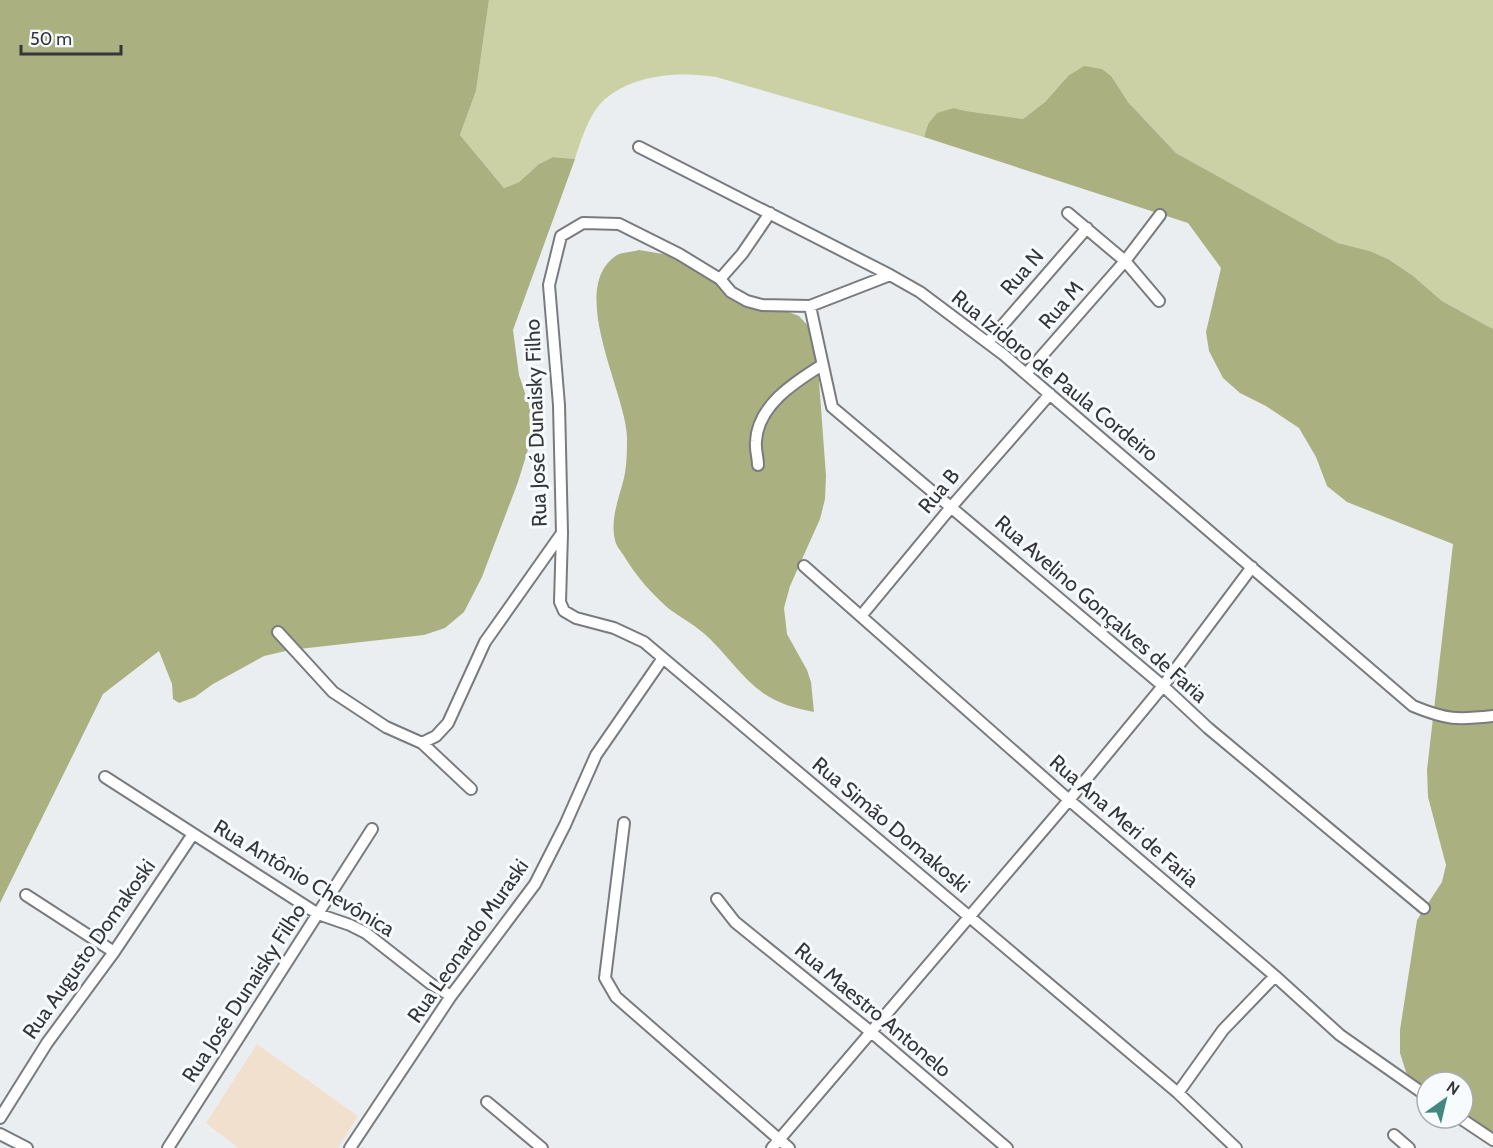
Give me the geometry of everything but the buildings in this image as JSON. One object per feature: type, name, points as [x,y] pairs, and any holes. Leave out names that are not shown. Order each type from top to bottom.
[{"type":"street","name":"Rua Izidoro de Paula Cordeiro","points":[[639,147],[920,292],[988,342],[1050,394],[1413,706],[1437,716],[1458,720],[1493,716]]},
{"type":"street","points":[[720,279],[742,254],[770,213]]},
{"type":"street","points":[[1068,213],[1125,261],[1160,301]]},
{"type":"street","name":"Rua M","points":[[1026,374],[1125,261],[1160,214]]},
{"type":"street","name":"Rua José Dunaisky Filho","points":[[422,743],[436,736],[448,723],[485,642],[562,532],[559,405],[549,285],[561,236],[583,223],[619,224],[679,254],[720,279],[731,292],[747,301],[762,305],[810,306]]},
{"type":"street","name":"Rua N","points":[[988,342],[1087,228]]},
{"type":"street","points":[[810,306],[890,275]]},
{"type":"street","name":"Rua Avelino Gonçalves de Faria","points":[[810,306],[832,407],[1163,686],[1208,728],[1424,908]]},
{"type":"street","points":[[758,465],[756,441],[761,423],[773,403],[792,384],[822,365]]},
{"type":"street","name":"Rua B","points":[[861,616],[952,506],[1050,394]]},
{"type":"street","name":"Rua Simão Domakoski","points":[[562,532],[560,602],[564,611],[576,618],[614,627],[644,642],[1178,1093],[1236,1148]]},
{"type":"street","name":"Rua Ana Meri de Faria","points":[[804,566],[1340,1035],[1415,1088]]},
{"type":"street","points":[[776,1144],[1069,800],[1163,686],[1252,567]]},
{"type":"street","points":[[278,632],[333,692],[387,726],[422,743],[471,789]]},
{"type":"street","name":"Rua Leonardo Muraski","points":[[351,1148],[451,996],[535,884],[565,825],[596,755],[663,658]]},
{"type":"street","name":"Rua Antônio Chevônica","points":[[105,777],[318,914],[366,933],[431,984],[451,996]]},
{"type":"street","points":[[624,823],[605,978],[616,997],[776,1144],[789,1148]]},
{"type":"street","name":"Rua José Dunaisky Filho","points":[[168,1148],[372,829]]},
{"type":"street","name":"Rua Augusto Domakoski","points":[[0,1118],[47,1043],[114,952],[193,834]]},
{"type":"street","points":[[26,895],[114,952]]},
{"type":"street","name":"Rua Maestro Antonelo","points":[[717,899],[735,922],[871,1032],[1007,1148]]},
{"type":"street","points":[[1178,1093],[1223,1030],[1275,976]]},
{"type":"street","points":[[487,1102],[542,1148]]},
{"type":"street","points":[[1475,1128],[1493,1140]]},
{"type":"street","points":[[0,1134],[27,1148]]},
{"type":"street","points":[[1394,1135],[1409,1148]]},
{"type":"shaded area","points":[[257,1044],[358,1116],[338,1148],[238,1148],[206,1123]]},
{"type":"green space","points":[[0,0],[489,0],[476,91],[460,135],[504,188],[519,182],[539,164],[553,157],[575,159],[513,330],[519,375],[530,408],[530,443],[518,482],[482,577],[464,612],[445,628],[424,635],[290,650],[264,656],[213,684],[195,697],[179,703],[173,699],[172,684],[159,651],[103,694],[0,903]]},
{"type":"green space","points":[[489,0],[1493,0],[1493,329],[1442,301],[1412,275],[1388,259],[1370,251],[1338,243],[1176,153],[1128,102],[1112,77],[1068,76],[1045,102],[1023,119],[954,108],[928,124],[924,137],[716,77],[687,74],[657,77],[629,85],[604,100],[590,120],[575,159],[553,157],[539,164],[519,182],[504,188],[460,135],[476,91]]},
{"type":"green space","points":[[1084,66],[1102,69],[1112,77],[1128,102],[1176,153],[1338,243],[1370,251],[1388,259],[1412,275],[1442,301],[1493,329],[1493,1132],[1475,1126],[1475,1070],[1415,1070],[1415,1085],[1406,1072],[1400,1053],[1400,1030],[1417,920],[1442,882],[1446,865],[1428,797],[1427,770],[1453,544],[1347,502],[1327,486],[1316,457],[1299,428],[1266,406],[1240,393],[1223,378],[1209,351],[1206,332],[1221,268],[1188,223],[924,137],[928,124],[937,113],[954,108],[1023,119],[1045,102],[1068,76]]},
{"type":"green space","points":[[639,250],[663,254],[697,265],[755,299],[799,316],[810,328],[818,367],[826,476],[825,499],[820,519],[790,586],[784,608],[787,634],[811,682],[814,712],[781,703],[755,687],[716,645],[668,608],[644,584],[616,542],[614,516],[625,473],[627,437],[624,418],[602,342],[597,315],[597,291],[603,270],[617,255]]}]
